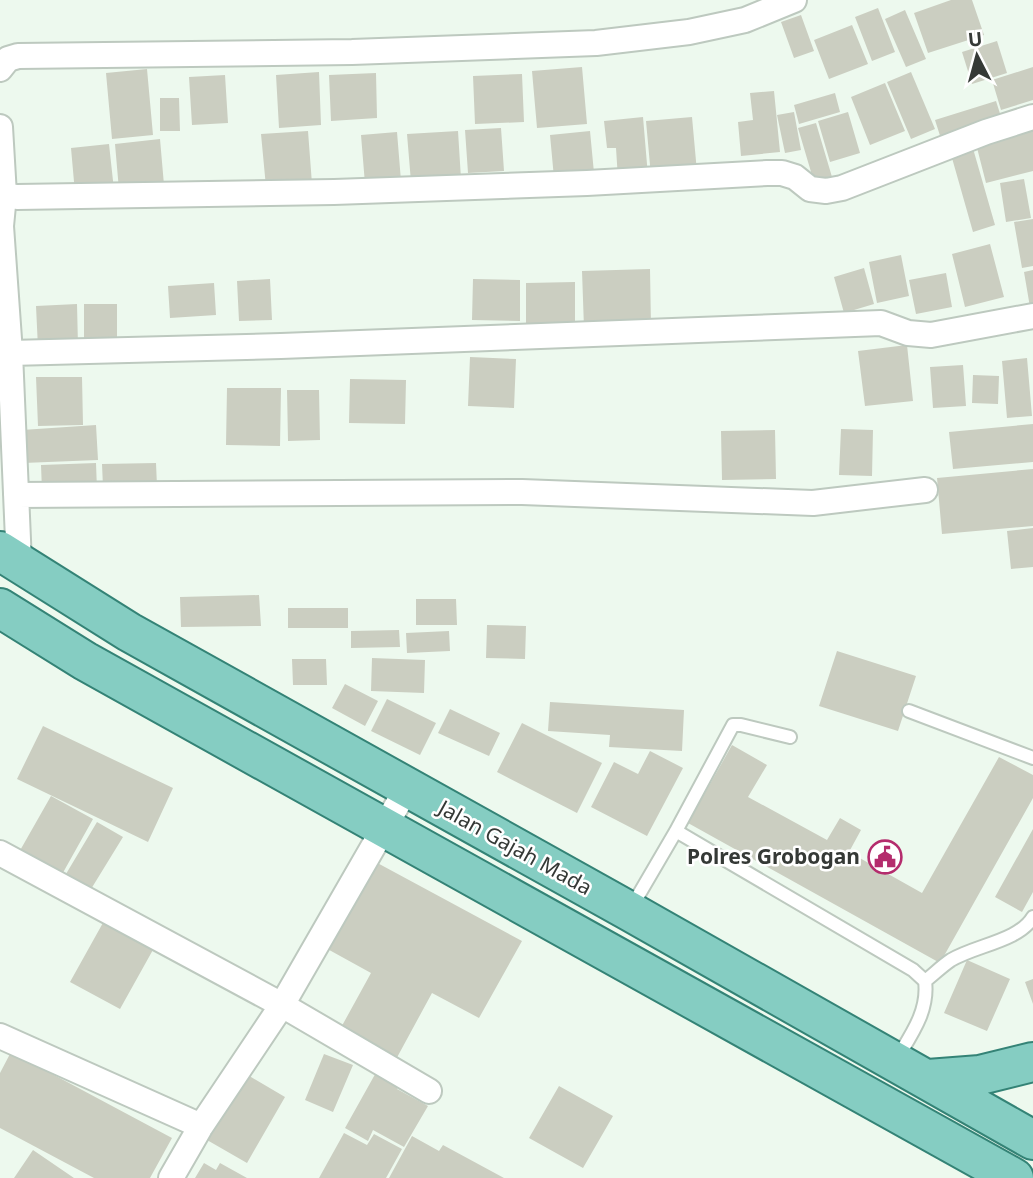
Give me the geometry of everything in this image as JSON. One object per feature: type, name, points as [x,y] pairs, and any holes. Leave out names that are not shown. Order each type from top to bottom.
[{"type":"main road","name":"Jalan Gajah Mada","points":[[10,557],[129,632],[1033,1140]]},
{"type":"main road","points":[[0,608],[100,669],[1014,1178]]},
{"type":"main road","points":[[100,669],[129,632]]},
{"type":"main road","points":[[911,1071],[980,1075],[1033,1062]]},
{"type":"street","points":[[0,69],[8,59],[18,56],[352,52],[596,43],[689,32],[745,20],[794,0]]},
{"type":"street","points":[[4,195],[16,197],[334,192],[767,173],[796,177],[810,189],[826,191],[842,188],[986,132],[1033,117]]},
{"type":"street","points":[[0,127],[4,195],[1,226],[16,495],[10,557]]},
{"type":"street","points":[[10,353],[309,345],[881,323],[908,333],[931,335],[1033,316]]},
{"type":"street","points":[[16,495],[523,492],[813,503],[925,490]]},
{"type":"street","points":[[171,1178],[201,1126],[282,1005],[407,788]]},
{"type":"street","points":[[0,853],[282,1005],[429,1091]]},
{"type":"street","points":[[0,1037],[201,1126]]},
{"type":"lane","points":[[909,711],[1033,758]]},
{"type":"lane","points":[[629,911],[733,725],[790,737]]},
{"type":"lane","points":[[676,831],[913,970],[925,981],[927,995],[911,1071]]},
{"type":"lane","points":[[925,981],[951,960],[1012,936],[1028,925],[1033,917]]},
{"type":"building","points":[[951,0],[972,0],[984,35],[928,53],[914,13]]},
{"type":"building","points":[[878,8],[895,52],[872,61],[855,17]]},
{"type":"building","points":[[905,10],[926,59],[906,67],[885,19]]},
{"type":"building","points":[[801,15],[814,51],[794,58],[781,22]]},
{"type":"building","points":[[852,25],[868,64],[829,79],[814,40]]},
{"type":"building","points":[[997,41],[1007,73],[972,84],[962,52]]},
{"type":"building","points":[[582,67],[587,124],[537,128],[532,71]]},
{"type":"building","points":[[1033,67],[1033,100],[1001,110],[992,80]]},
{"type":"building","points":[[147,69],[153,135],[112,139],[106,73]]},
{"type":"building","points":[[319,72],[321,125],[279,128],[276,75]]},
{"type":"building","points":[[911,72],[935,129],[911,139],[887,82]]},
{"type":"building","points":[[376,73],[377,118],[331,121],[329,75]]},
{"type":"building","points":[[522,74],[524,122],[475,124],[473,76]]},
{"type":"building","points":[[225,75],[228,123],[192,125],[189,77]]},
{"type":"building","points":[[885,83],[905,131],[870,145],[851,97]]},
{"type":"building","points":[[774,91],[780,152],[741,156],[738,122],[753,120],[750,93]]},
{"type":"building","points":[[835,93],[840,112],[799,124],[794,105]]},
{"type":"building","points":[[160,98],[179,98],[180,131],[160,131]]},
{"type":"building","points":[[996,101],[1003,123],[942,142],[935,120]]},
{"type":"building","points":[[794,112],[801,150],[785,153],[777,115]]},
{"type":"building","points":[[848,112],[860,153],[830,162],[818,121]]},
{"type":"building","points":[[643,117],[648,176],[618,179],[616,148],[607,148],[604,121]]},
{"type":"building","points":[[692,117],[697,172],[651,176],[646,121]]},
{"type":"building","points":[[816,123],[832,177],[814,182],[798,128]]},
{"type":"building","points":[[1033,126],[1033,171],[986,183],[975,140]]},
{"type":"building","points":[[501,128],[504,171],[468,173],[465,130]]},
{"type":"building","points":[[308,131],[312,184],[266,187],[261,134]]},
{"type":"building","points":[[458,131],[461,179],[411,182],[407,134]]},
{"type":"building","points":[[590,131],[594,173],[554,178],[550,135]]},
{"type":"building","points":[[397,132],[401,181],[365,184],[361,135]]},
{"type":"building","points":[[160,139],[164,185],[119,190],[115,144]]},
{"type":"building","points":[[109,144],[114,190],[75,193],[71,148]]},
{"type":"building","points":[[972,145],[995,225],[973,232],[950,151]]},
{"type":"building","points":[[1024,179],[1031,218],[1006,222],[1000,183]]},
{"type":"building","points":[[1033,219],[1033,266],[1022,268],[1014,222]]},
{"type":"building","points":[[990,244],[1004,297],[965,307],[952,254]]},
{"type":"building","points":[[901,255],[909,296],[877,303],[869,262]]},
{"type":"building","points":[[864,268],[874,304],[844,313],[834,277]]},
{"type":"building","points":[[650,269],[651,327],[584,328],[582,271]]},
{"type":"building","points":[[1033,270],[1033,313],[1031,313],[1024,272]]},
{"type":"building","points":[[946,273],[952,307],[916,314],[909,280]]},
{"type":"building","points":[[270,279],[272,320],[239,321],[237,281]]},
{"type":"building","points":[[473,279],[520,280],[520,321],[472,320]]},
{"type":"building","points":[[575,282],[575,323],[526,323],[526,283]]},
{"type":"building","points":[[214,283],[216,315],[170,318],[168,286]]},
{"type":"building","points":[[77,304],[78,346],[38,348],[36,306]]},
{"type":"building","points":[[84,304],[117,304],[117,345],[84,346]]},
{"type":"building","points":[[907,345],[913,401],[865,406],[858,351]]},
{"type":"building","points":[[470,357],[516,359],[514,408],[468,406]]},
{"type":"building","points":[[1027,358],[1032,416],[1007,418],[1002,361]]},
{"type":"building","points":[[963,365],[966,406],[933,408],[930,367]]},
{"type":"building","points":[[973,375],[999,376],[998,404],[972,403]]},
{"type":"building","points":[[36,377],[82,377],[83,425],[38,426]]},
{"type":"building","points":[[350,379],[406,380],[405,424],[349,423]]},
{"type":"building","points":[[227,388],[281,388],[280,446],[226,445]]},
{"type":"building","points":[[287,390],[319,390],[320,440],[288,441]]},
{"type":"building","points":[[1033,424],[1033,462],[953,469],[949,432]]},
{"type":"building","points":[[96,425],[98,460],[23,463],[22,430]]},
{"type":"building","points":[[841,429],[873,430],[872,476],[839,475]]},
{"type":"building","points":[[775,430],[776,479],[722,480],[721,431]]},
{"type":"building","points":[[96,463],[97,490],[42,491],[41,465]]},
{"type":"building","points":[[156,463],[157,486],[103,487],[102,464]]},
{"type":"building","points":[[1033,469],[1033,526],[942,534],[937,478]]},
{"type":"building","points":[[1033,528],[1033,567],[1011,569],[1007,531]]},
{"type":"building","points":[[259,595],[261,626],[181,627],[180,597]]},
{"type":"building","points":[[416,599],[456,599],[457,625],[416,625]]},
{"type":"building","points":[[288,608],[348,608],[348,628],[288,628]]},
{"type":"building","points":[[487,625],[526,626],[525,659],[486,658]]},
{"type":"building","points":[[399,630],[400,647],[351,648],[351,631]]},
{"type":"building","points":[[449,631],[450,651],[407,653],[406,633]]},
{"type":"building","points":[[837,651],[916,676],[898,731],[819,706]]},
{"type":"building","points":[[372,658],[425,660],[424,693],[371,691]]},
{"type":"building","points":[[292,659],[326,659],[327,685],[293,685]]},
{"type":"building","points":[[345,684],[378,701],[365,726],[332,708]]},
{"type":"building","points":[[387,699],[436,723],[420,755],[371,731]]},
{"type":"building","points":[[550,702],[684,710],[682,751],[609,747],[610,735],[548,731]]},
{"type":"building","points":[[450,709],[500,733],[489,756],[438,733]]},
{"type":"building","points":[[522,723],[602,763],[577,813],[497,772]]},
{"type":"building","points":[[43,726],[173,788],[148,842],[17,779]]},
{"type":"building","points":[[732,745],[767,765],[748,797],[827,840],[840,818],[861,830],[849,852],[922,893],[999,757],[1033,775],[1033,798],[940,963],[688,823]]},
{"type":"building","points":[[650,751],[683,768],[647,836],[591,807],[614,762],[638,774]]},
{"type":"building","points":[[51,796],[93,819],[60,878],[18,854]]},
{"type":"building","points":[[97,822],[123,837],[88,894],[63,879]]},
{"type":"building","points":[[1033,829],[1033,892],[1022,912],[995,897]]},
{"type":"building","points":[[370,859],[522,941],[479,1018],[432,993],[394,1063],[338,1033],[371,973],[322,946]]},
{"type":"building","points":[[104,921],[154,948],[120,1009],[70,982]]},
{"type":"building","points":[[967,960],[1010,979],[987,1031],[944,1013]]},
{"type":"building","points":[[1033,979],[1033,1004],[1025,982]]},
{"type":"building","points":[[11,1052],[172,1138],[150,1178],[94,1178],[0,1128],[0,1073]]},
{"type":"building","points":[[324,1054],[353,1065],[333,1112],[305,1100]]},
{"type":"building","points":[[378,1069],[401,1081],[397,1089],[428,1106],[404,1147],[373,1130],[368,1141],[345,1128]]},
{"type":"building","points":[[246,1074],[285,1097],[247,1163],[207,1140]]},
{"type":"building","points":[[559,1086],[613,1116],[583,1168],[529,1138]]},
{"type":"building","points":[[344,1133],[367,1145],[374,1134],[402,1149],[386,1178],[319,1178]]},
{"type":"building","points":[[412,1136],[439,1151],[443,1145],[504,1178],[389,1178]]},
{"type":"building","points":[[33,1150],[74,1178],[14,1178]]},
{"type":"building","points":[[204,1163],[216,1170],[220,1163],[247,1178],[195,1178]]},
{"type":"place","name":"Polres Grobogan","points":[[885,857]]}]
